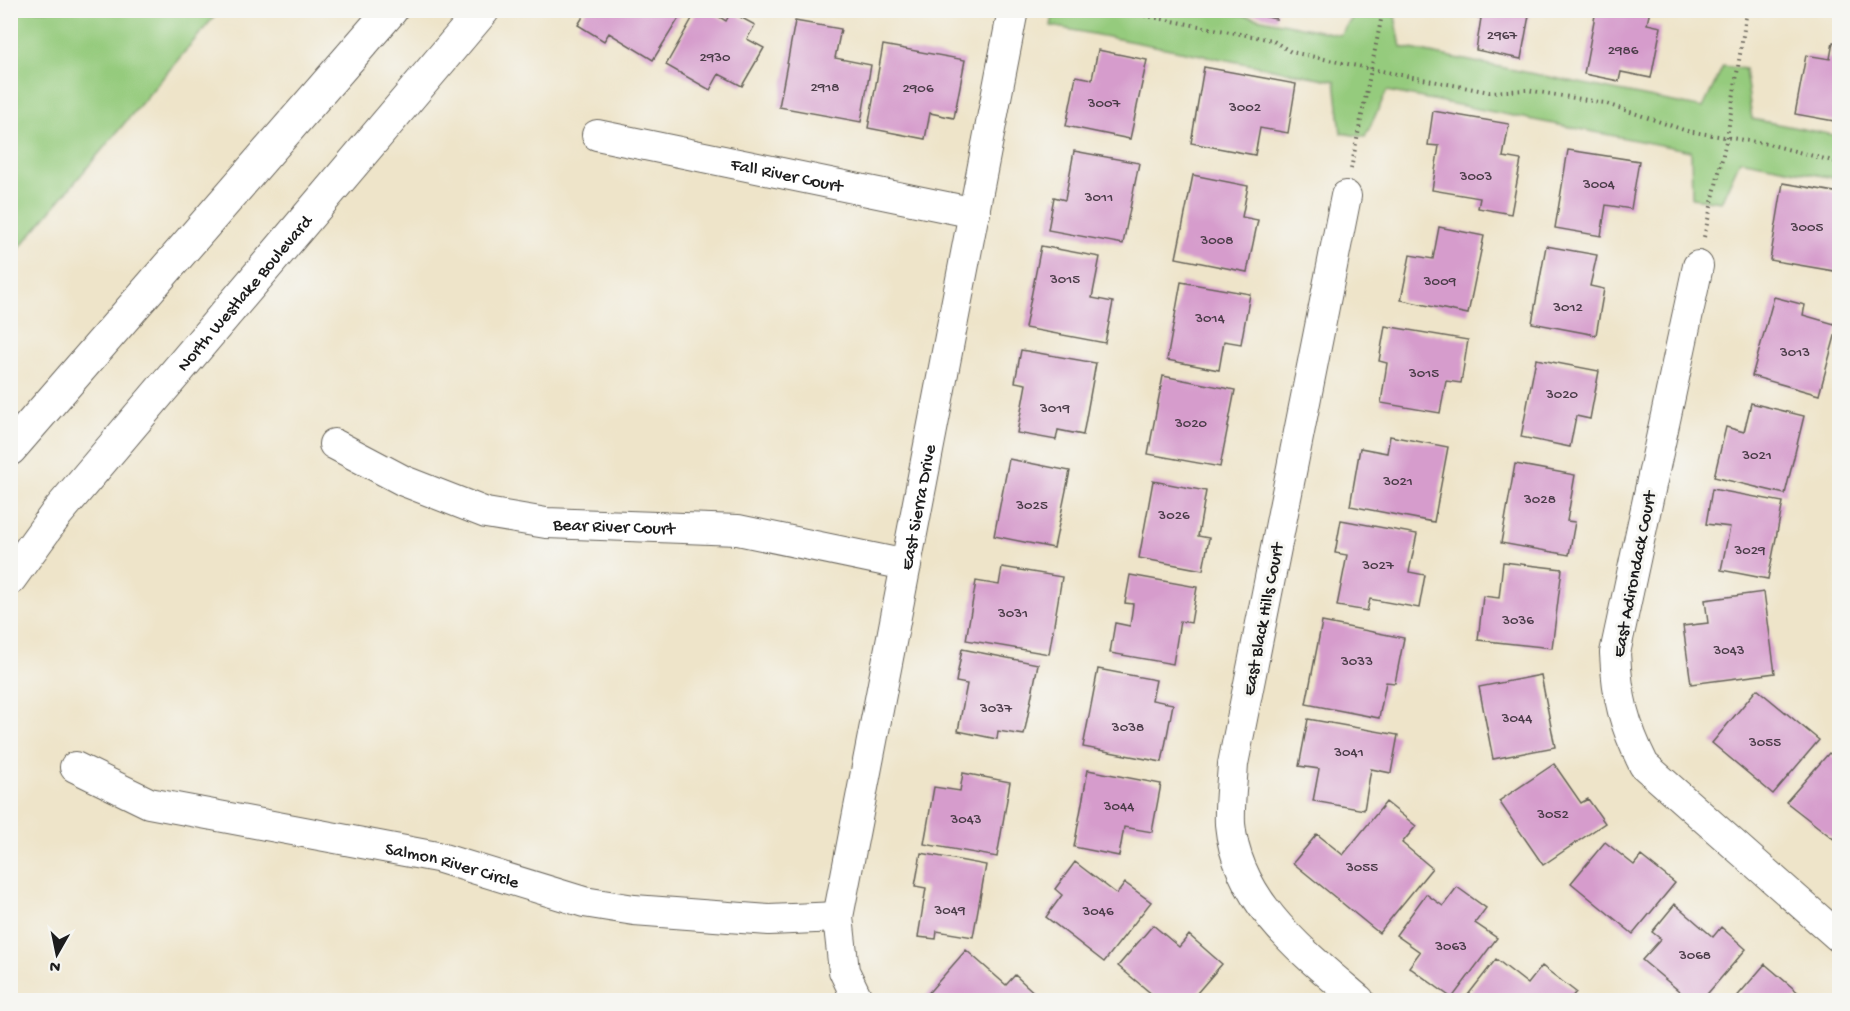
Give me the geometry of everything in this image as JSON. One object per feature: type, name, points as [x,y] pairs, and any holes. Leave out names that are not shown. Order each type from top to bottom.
[{"type":"main road","points":[[10,449],[392,10]]},
{"type":"main road","name":"North Westlake Boulevard","points":[[10,578],[57,513],[483,10]]},
{"type":"street","name":"East Sierra Drive","points":[[858,1000],[844,971],[838,917],[1013,10]]},
{"type":"street","name":"Fall River Court","points":[[597,135],[975,213]]},
{"type":"street","name":"East Black Hills Court","points":[[1346,196],[1233,764],[1230,824],[1242,868],[1259,902],[1288,939],[1359,1000]]},
{"type":"street","name":"East Adirondack Court","points":[[1698,266],[1615,653],[1617,693],[1628,732],[1644,765],[1839,938]]},
{"type":"street","name":"Bear River Court","points":[[334,444],[404,482],[486,513],[546,523],[738,530],[906,565]]},
{"type":"street","name":"Salmon River Circle","points":[[75,768],[149,803],[437,857],[584,902],[634,910],[769,920],[838,917]]},
{"type":"path","points":[[1115,10],[1272,40],[1291,52],[1489,92],[1527,90],[1604,103],[1687,131],[1768,144],[1839,164]]},
{"type":"path","points":[[1346,196],[1383,10]]},
{"type":"path","points":[[1698,266],[1727,137],[1747,10]]},
{"type":"green space","points":[[1217,10],[1340,35],[1357,11],[1394,11],[1401,47],[1703,108],[1723,66],[1745,69],[1752,119],[1839,136],[1839,179],[1740,160],[1721,202],[1692,198],[1691,151],[1387,91],[1365,137],[1341,133],[1335,81],[1051,26],[1054,11]]},
{"type":"green space","points":[[10,11],[219,11],[11,258]]},
{"type":"building","points":[[587,10],[684,10],[653,60],[609,33],[604,41],[578,25]]},
{"type":"building","points":[[697,10],[708,10],[726,21],[731,12],[755,25],[747,39],[764,48],[742,86],[719,74],[710,90],[666,65]]},
{"type":"building","points":[[1237,10],[1278,10],[1276,19]]},
{"type":"building","points":[[1461,10],[1530,10],[1521,59],[1476,50],[1481,18],[1460,14]]},
{"type":"building","points":[[1596,10],[1650,10],[1647,24],[1661,27],[1651,78],[1621,72],[1619,81],[1584,74]]},
{"type":"building","points":[[795,21],[841,29],[835,58],[871,65],[861,122],[779,107]]},
{"type":"building","points":[[1833,42],[1840,43],[1840,122],[1795,114],[1806,55],[1830,59]]},
{"type":"building","points":[[883,45],[965,60],[954,118],[930,113],[925,139],[868,128]]},
{"type":"building","points":[[1098,50],[1147,60],[1130,139],[1066,126],[1076,76],[1092,79]]},
{"type":"building","points":[[1204,67],[1296,84],[1288,133],[1260,128],[1255,155],[1191,143]]},
{"type":"building","points":[[1433,111],[1509,124],[1503,157],[1521,160],[1511,214],[1478,208],[1480,198],[1432,190],[1439,146],[1428,145]]},
{"type":"building","points":[[1568,150],[1639,161],[1631,209],[1606,205],[1601,236],[1555,228]]},
{"type":"building","points":[[1074,151],[1139,163],[1123,244],[1048,230],[1054,197],[1065,200]]},
{"type":"building","points":[[1193,175],[1248,186],[1242,217],[1258,220],[1247,272],[1176,258]]},
{"type":"building","points":[[1783,183],[1840,193],[1840,272],[1770,260]]},
{"type":"building","points":[[1439,227],[1484,236],[1468,314],[1401,300],[1410,255],[1433,259]]},
{"type":"building","points":[[1041,246],[1100,257],[1092,298],[1113,302],[1105,343],[1025,328]]},
{"type":"building","points":[[1546,246],[1597,255],[1590,286],[1604,289],[1596,335],[1532,323]]},
{"type":"building","points":[[1181,282],[1250,294],[1241,344],[1224,341],[1219,370],[1167,360]]},
{"type":"building","points":[[1774,297],[1805,305],[1803,315],[1838,325],[1819,395],[1752,376]]},
{"type":"building","points":[[1385,326],[1468,340],[1461,383],[1446,381],[1440,413],[1381,403],[1387,363],[1379,361]]},
{"type":"building","points":[[1021,350],[1096,363],[1083,435],[1058,430],[1056,440],[1017,433],[1026,384],[1015,382]]},
{"type":"building","points":[[1536,359],[1599,371],[1590,419],[1576,416],[1570,447],[1521,437]]},
{"type":"building","points":[[1163,376],[1235,390],[1220,467],[1148,454]]},
{"type":"building","points":[[1751,403],[1804,416],[1785,494],[1714,477],[1726,427],[1744,432]]},
{"type":"building","points":[[1390,436],[1448,447],[1434,522],[1350,506],[1360,448],[1387,453]]},
{"type":"building","points":[[1009,459],[1070,471],[1054,548],[994,536]]},
{"type":"building","points":[[1515,464],[1575,475],[1567,521],[1575,522],[1569,555],[1501,543]]},
{"type":"building","points":[[1153,481],[1206,491],[1198,536],[1209,538],[1203,570],[1139,558]]},
{"type":"building","points":[[1712,489],[1783,502],[1768,579],[1721,570],[1730,527],[1706,524]]},
{"type":"building","points":[[1341,520],[1417,534],[1409,572],[1425,575],[1419,608],[1370,599],[1367,611],[1337,606],[1347,555],[1335,553]]},
{"type":"building","points":[[1503,562],[1562,569],[1552,648],[1478,640],[1483,596],[1499,598]]},
{"type":"building","points":[[1002,567],[1062,577],[1049,654],[966,640],[976,581],[999,585]]},
{"type":"building","points":[[1130,575],[1197,587],[1191,623],[1180,621],[1173,664],[1110,653],[1115,623],[1130,626],[1133,604],[1125,603]]},
{"type":"building","points":[[1764,592],[1775,673],[1691,684],[1683,626],[1708,623],[1705,600]]},
{"type":"building","points":[[1322,622],[1404,638],[1395,683],[1386,682],[1379,718],[1306,704]]},
{"type":"building","points":[[962,649],[1038,664],[1024,735],[998,731],[997,739],[958,731],[967,684],[956,682]]},
{"type":"building","points":[[1098,669],[1156,680],[1152,700],[1173,704],[1162,762],[1083,747]]},
{"type":"building","points":[[1541,675],[1555,747],[1493,759],[1479,687]]},
{"type":"building","points":[[1757,689],[1819,740],[1773,794],[1712,743]]},
{"type":"building","points":[[1308,719],[1398,735],[1391,773],[1371,769],[1364,810],[1313,801],[1319,769],[1299,766]]},
{"type":"building","points":[[1829,753],[1840,762],[1840,844],[1786,802]]},
{"type":"building","points":[[1554,764],[1581,803],[1588,799],[1605,823],[1543,865],[1499,801]]},
{"type":"building","points":[[1088,770],[1161,784],[1152,832],[1124,827],[1119,856],[1074,847]]},
{"type":"building","points":[[963,773],[1010,782],[997,857],[924,844],[934,787],[960,791]]},
{"type":"building","points":[[1386,802],[1416,826],[1402,843],[1432,868],[1379,933],[1293,863],[1317,834],[1343,855]]},
{"type":"building","points":[[1605,842],[1634,865],[1641,856],[1675,883],[1633,934],[1571,883]]},
{"type":"building","points":[[921,853],[986,865],[973,937],[937,931],[936,939],[918,937],[926,888],[915,886]]},
{"type":"building","points":[[1075,862],[1117,894],[1125,883],[1151,902],[1104,962],[1046,917],[1062,895],[1055,889]]},
{"type":"building","points":[[1457,887],[1486,908],[1475,923],[1497,938],[1452,998],[1409,967],[1420,952],[1396,935],[1426,894],[1443,906]]},
{"type":"building","points":[[1675,904],[1713,937],[1721,927],[1746,949],[1702,1000],[1690,1000],[1642,960],[1661,939],[1652,932]]},
{"type":"building","points":[[1153,925],[1179,947],[1189,935],[1222,964],[1191,1000],[1159,1000],[1118,966]]},
{"type":"building","points":[[966,950],[1006,985],[1015,975],[1039,997],[1036,1000],[928,1000],[924,998]]},
{"type":"building","points":[[1496,959],[1528,984],[1542,966],[1576,992],[1569,1000],[1464,1000]]},
{"type":"building","points":[[1765,964],[1800,994],[1795,1000],[1734,1000]]}]
